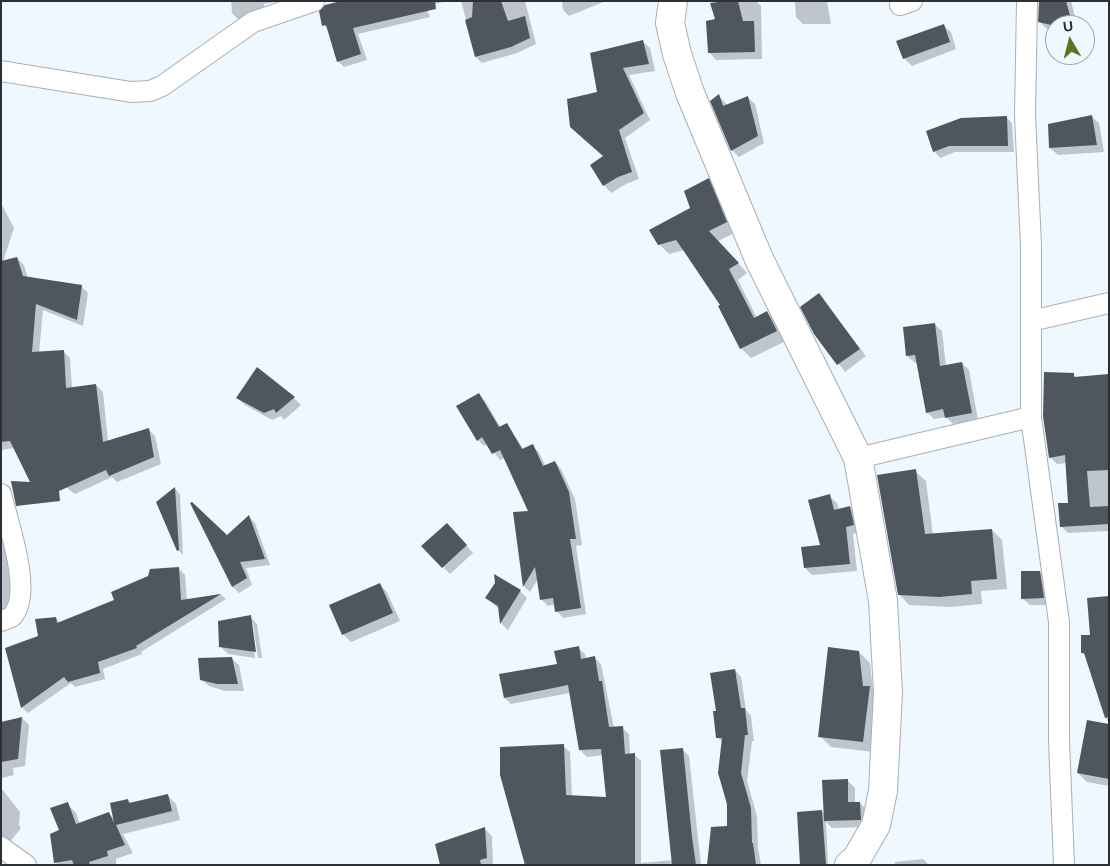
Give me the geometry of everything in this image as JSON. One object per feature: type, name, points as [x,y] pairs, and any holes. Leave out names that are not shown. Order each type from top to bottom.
[{"type":"street","points":[[1,71],[131,92],[150,91],[162,86],[247,26],[262,18],[314,1]]},
{"type":"street","points":[[673,1],[670,23],[677,54],[690,93],[759,259],[858,458],[883,601],[888,692],[883,791],[876,825],[866,854],[857,858],[849,865]]},
{"type":"street","points":[[1027,1],[1025,106],[1031,321],[1031,417],[1059,622],[1059,741],[1064,865]]},
{"type":"street","points":[[1031,321],[1109,303]]},
{"type":"street","points":[[858,458],[1031,417]]},
{"type":"street","points":[[1,494],[22,583],[19,606],[13,616],[1,621]]},
{"type":"street","points":[[1,847],[26,865]]},
{"type":"building","points":[[341,1],[435,1],[436,9],[353,28],[361,54],[337,62],[326,25],[322,26],[319,11],[325,5]]},
{"type":"building","points":[[473,1],[501,1],[508,21],[525,16],[530,38],[511,47],[475,57],[465,20],[472,17]]},
{"type":"building","points":[[738,1],[743,21],[754,21],[755,52],[708,53],[706,21],[715,19],[710,3]]},
{"type":"building","points":[[1039,1],[1066,1],[1070,15],[1045,15],[1045,24],[1038,22]]},
{"type":"building","points":[[944,24],[950,42],[903,59],[896,41]]},
{"type":"building","points":[[643,40],[649,64],[623,68],[644,113],[619,130],[632,172],[618,177],[603,186],[590,165],[603,156],[570,127],[567,99],[597,92],[590,53]]},
{"type":"building","points":[[719,94],[723,106],[748,96],[758,136],[731,151],[710,101]]},
{"type":"building","points":[[1092,115],[1097,145],[1049,148],[1048,124]]},
{"type":"building","points":[[1007,116],[1008,146],[949,146],[933,152],[926,131],[961,118]]},
{"type":"building","points":[[709,178],[727,222],[709,231],[739,263],[729,269],[754,318],[767,311],[777,331],[740,349],[718,306],[720,305],[676,240],[658,245],[649,230],[690,208],[684,191]]},
{"type":"building","points":[[17,257],[23,276],[82,285],[77,320],[36,304],[32,352],[64,350],[66,388],[96,384],[103,442],[149,428],[154,457],[109,476],[106,470],[59,491],[60,501],[16,506],[11,481],[30,482],[10,441],[1,442],[1,261]]},
{"type":"building","points":[[819,293],[860,349],[837,365],[814,334],[800,307]]},
{"type":"building","points":[[935,323],[940,366],[962,362],[972,413],[945,418],[943,409],[926,413],[915,355],[906,356],[903,327]]},
{"type":"building","points":[[257,367],[295,397],[276,413],[274,409],[264,413],[236,398]]},
{"type":"building","points":[[1044,372],[1074,373],[1074,377],[1109,374],[1109,470],[1087,471],[1090,507],[1109,506],[1109,524],[1060,527],[1058,503],[1068,503],[1065,455],[1049,458],[1043,416]]},
{"type":"building","points":[[479,393],[499,427],[507,423],[522,449],[533,444],[543,466],[555,461],[569,492],[576,539],[570,539],[581,608],[555,612],[553,598],[540,600],[535,567],[523,587],[513,512],[528,511],[500,450],[492,454],[482,437],[477,441],[456,406]]},
{"type":"building","points":[[916,469],[925,534],[992,529],[997,579],[971,581],[972,594],[939,597],[898,595],[877,475]]},
{"type":"building","points":[[175,487],[179,550],[177,551],[156,502]]},
{"type":"building","points":[[830,494],[834,510],[850,506],[854,525],[846,527],[850,564],[804,568],[801,547],[820,545],[808,500]]},
{"type":"building","points":[[192,502],[227,535],[249,515],[265,559],[240,562],[247,578],[232,587],[190,503]]},
{"type":"building","points":[[447,523],[467,545],[442,568],[421,546]]},
{"type":"building","points":[[179,567],[181,600],[221,594],[136,646],[137,648],[98,662],[100,673],[68,682],[64,677],[21,708],[5,648],[38,636],[35,619],[56,617],[57,623],[114,600],[111,592],[148,576],[150,569]]},
{"type":"building","points":[[1021,571],[1040,571],[1044,598],[1021,599]]},
{"type":"building","points":[[494,574],[521,590],[500,624],[498,606],[485,598],[495,583]]},
{"type":"building","points":[[380,583],[393,613],[342,635],[329,605]]},
{"type":"building","points":[[1109,596],[1109,717],[1105,718],[1084,653],[1081,653],[1081,635],[1090,635],[1087,598]]},
{"type":"building","points":[[251,615],[256,652],[219,647],[218,621]]},
{"type":"building","points":[[579,646],[581,659],[595,656],[599,681],[602,681],[609,727],[623,726],[625,754],[635,753],[635,865],[525,865],[500,775],[500,747],[564,744],[566,795],[606,797],[601,749],[579,750],[568,685],[504,698],[499,674],[557,664],[554,651]]},
{"type":"building","points":[[828,647],[859,651],[863,686],[870,686],[863,742],[818,737]]},
{"type":"building","points":[[232,657],[238,684],[217,684],[200,680],[198,658]]},
{"type":"building","points":[[735,669],[741,708],[745,708],[748,735],[745,735],[741,773],[751,808],[752,843],[756,865],[707,865],[711,827],[727,826],[727,804],[718,773],[722,738],[716,738],[713,711],[716,711],[710,673]]},
{"type":"building","points":[[22,717],[18,759],[1,762],[1,722]]},
{"type":"building","points":[[1087,720],[1109,724],[1109,779],[1077,773]]},
{"type":"building","points":[[683,748],[696,865],[672,865],[660,750]]},
{"type":"building","points":[[848,779],[848,802],[860,802],[861,820],[824,821],[822,780]]},
{"type":"building","points":[[168,794],[172,811],[116,825],[125,845],[107,851],[108,856],[89,862],[90,865],[74,865],[72,860],[54,863],[50,834],[59,830],[50,808],[68,802],[76,824],[109,812],[114,823],[110,803],[128,799],[129,803]]},
{"type":"building","points":[[822,810],[826,865],[800,865],[797,812]]},
{"type":"building","points":[[485,827],[487,858],[480,860],[481,865],[440,865],[435,844]]}]
